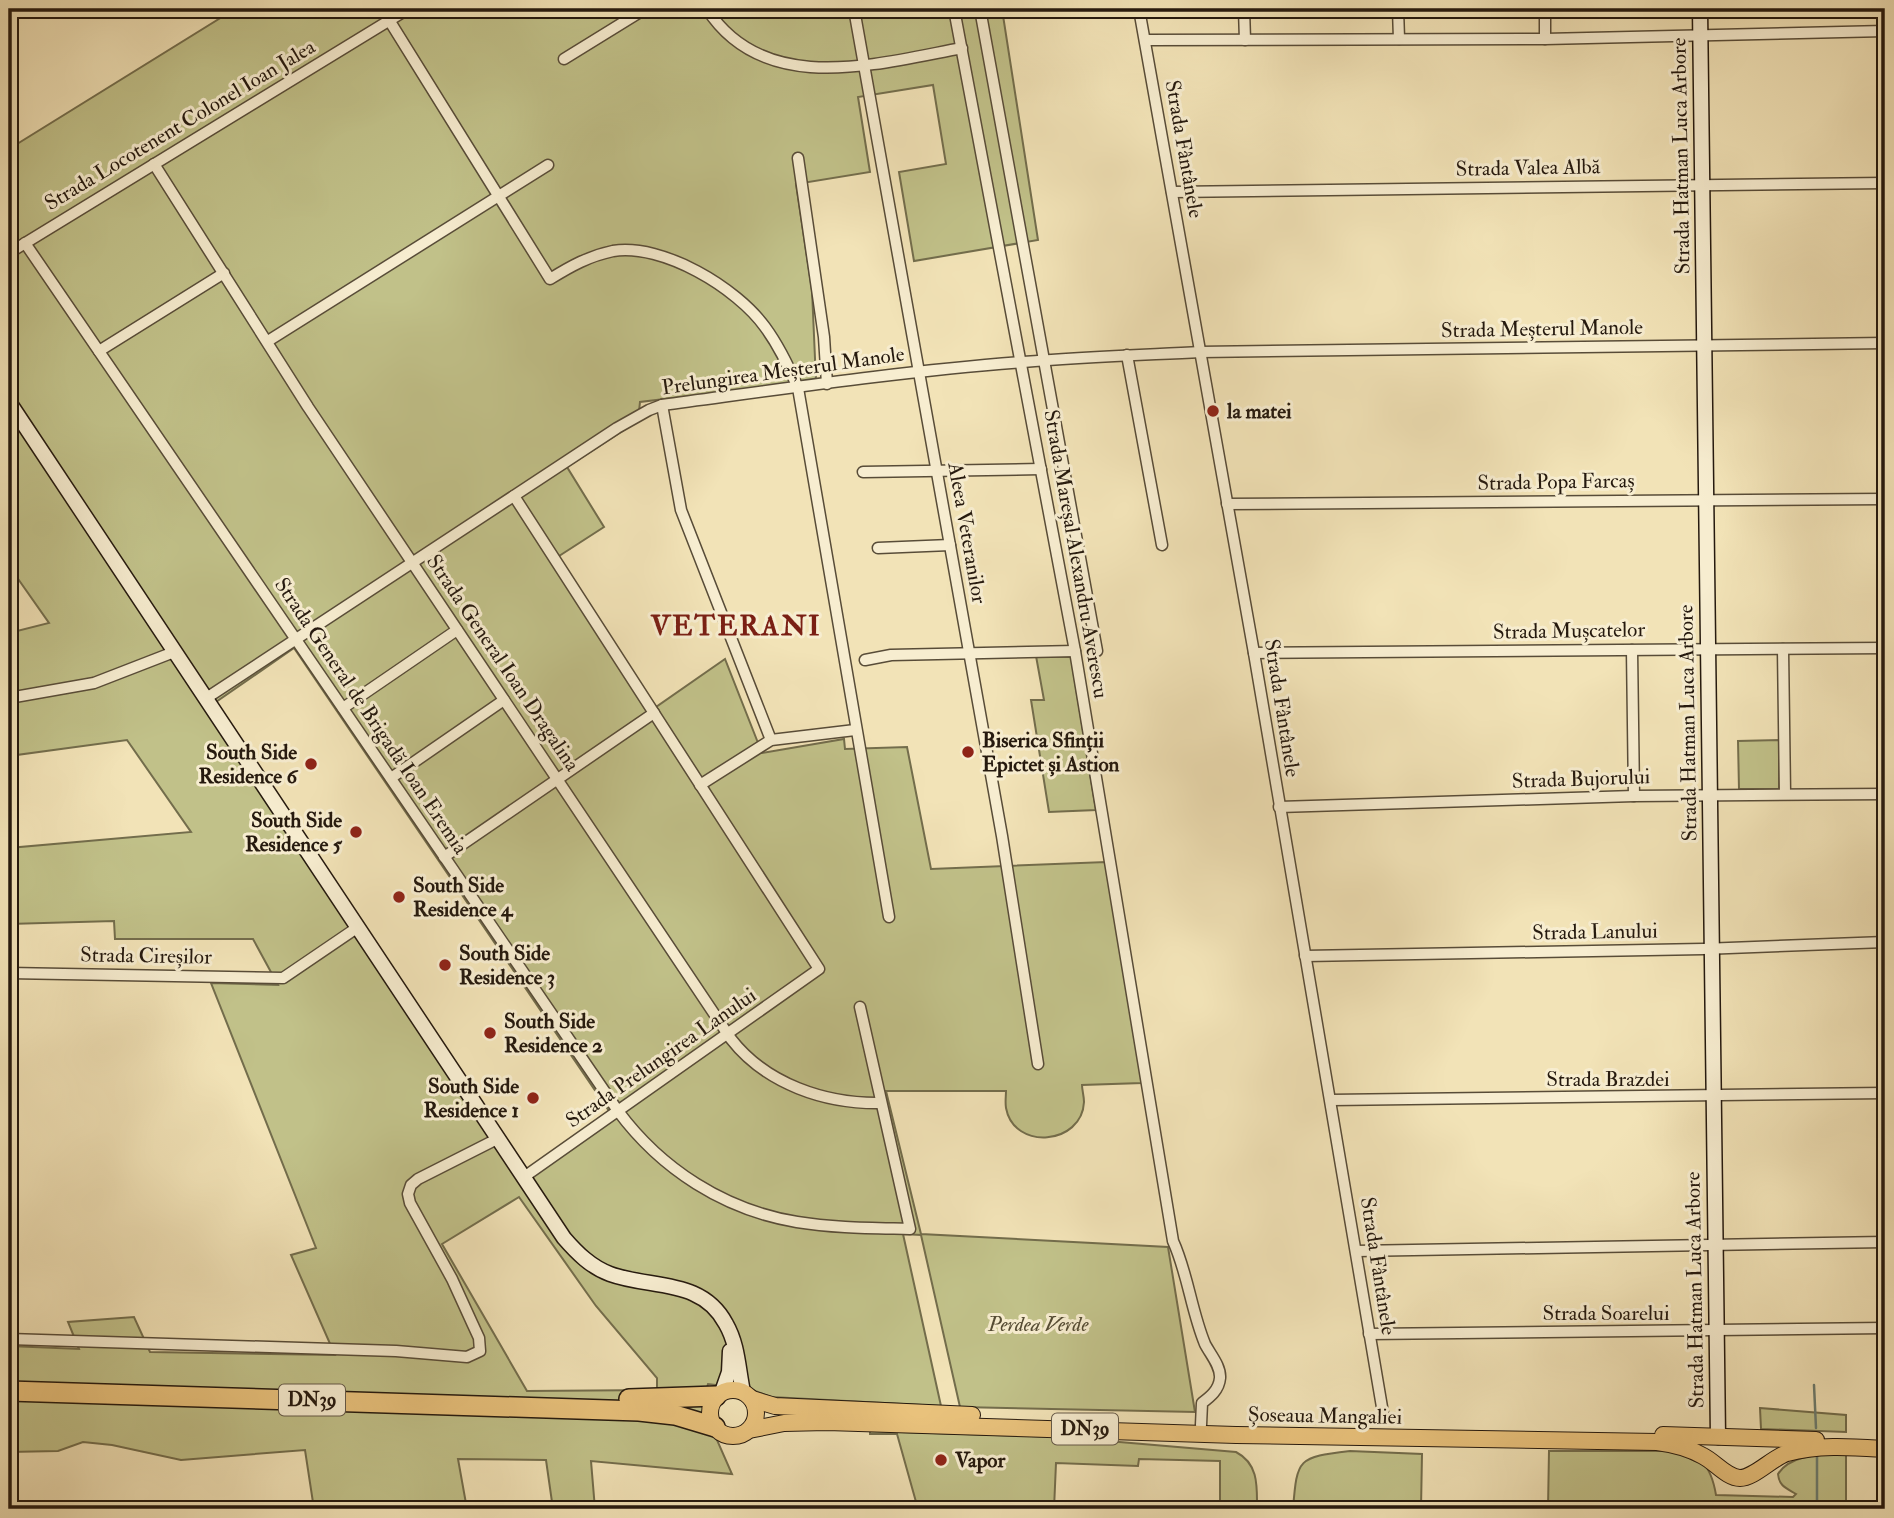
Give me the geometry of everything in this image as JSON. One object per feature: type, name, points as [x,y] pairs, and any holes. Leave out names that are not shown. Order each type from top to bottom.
[{"type":"highway","name":"DN39","points":[[9,1380],[615,1398],[719,1394]]},
{"type":"highway","name":"DN39","points":[[9,1391],[615,1410],[664,1413],[715,1427]]},
{"type":"main road","name":"DN39","points":[[719,1394],[730,1390],[748,1396]]},
{"type":"main road","points":[[715,1427],[710,1410],[719,1394]]},
{"type":"main road","name":"Șoseaua Mangaliei","points":[[748,1396],[775,1406],[1201,1425],[1885,1441]]},
{"type":"main road","points":[[748,1396],[756,1412],[749,1430]]},
{"type":"main road","name":"Șoseaua Mangaliei","points":[[749,1430],[784,1423],[827,1422],[1236,1435],[1657,1442],[1696,1452],[1734,1477],[1752,1475]]},
{"type":"main road","name":"DN39","points":[[715,1427],[732,1436],[749,1430]]},
{"type":"main road","points":[[1718,1437],[1724,1469]]},
{"type":"main road","points":[[1748,1438],[1757,1446],[1760,1457],[1757,1469],[1752,1475]]},
{"type":"main road","points":[[1752,1475],[1775,1457],[1793,1451],[1812,1448],[1885,1449]]},
{"type":"street","name":"Strada Locotenent Colonel Ioan Jalea","points":[[9,253],[408,9]]},
{"type":"street","points":[[564,59],[645,9]]},
{"type":"street","points":[[706,9],[732,39],[768,58],[801,67],[864,66],[962,48]]},
{"type":"street","name":"Aleea Veteranilor","points":[[854,9],[1002,836],[1038,1064]]},
{"type":"street","name":"Strada Mareșal Alexandru Averescu","points":[[954,9],[1075,651],[1173,1241],[1183,1264],[1194,1310],[1206,1344],[1219,1371],[1218,1387],[1202,1404],[1201,1425]]},
{"type":"street","name":"Strada Mareșal Alexandru Averescu","points":[[980,9],[1097,651]]},
{"type":"street","name":"Strada Fântânele","points":[[1139,9],[1254,653],[1383,1413]]},
{"type":"street","points":[[1244,9],[1245,40]]},
{"type":"street","points":[[1398,9],[1399,39]]},
{"type":"street","points":[[1545,9],[1545,39]]},
{"type":"street","name":"Strada Hatman Luca Arbore","points":[[1700,9],[1718,1437]]},
{"type":"street","points":[[389,20],[550,279],[584,258],[616,251],[649,253],[684,264],[724,287],[764,325],[782,353],[798,388],[888,917]]},
{"type":"street","points":[[1145,40],[1545,39],[1885,31]]},
{"type":"street","points":[[798,158],[824,337],[827,384]]},
{"type":"street","name":"Strada General Ioan Dragalina","points":[[155,164],[308,407],[727,1034],[747,1059],[784,1082],[825,1096],[881,1103]]},
{"type":"street","points":[[268,341],[548,165]]},
{"type":"street","name":"Strada Valea Albă","points":[[1172,192],[1885,183]]},
{"type":"street","name":"Strada General de Brigadă Ioan Eremia","points":[[25,243],[635,1133],[672,1169],[698,1187],[748,1209],[795,1222],[842,1227],[910,1229],[881,1103]]},
{"type":"street","points":[[99,351],[224,273]]},
{"type":"street","name":"Strada Meșterul Manole","points":[[1200,352],[1885,343]]},
{"type":"street","name":"Prelungirea Meșterul Manole","points":[[205,699],[633,418],[662,405],[1021,362],[1200,352]]},
{"type":"street","points":[[1127,355],[1162,545]]},
{"type":"street","points":[[9,402],[577,1253],[608,1274],[696,1293],[713,1306],[721,1315],[736,1347],[748,1396]]},
{"type":"street","points":[[662,405],[681,510],[771,740]]},
{"type":"street","points":[[863,472],[1041,469]]},
{"type":"street","points":[[514,496],[700,785],[771,740],[855,730]]},
{"type":"street","name":"Strada Popa Farcaș","points":[[1227,504],[1885,499]]},
{"type":"street","points":[[878,548],[950,545]]},
{"type":"street","points":[[342,708],[457,630]]},
{"type":"street","name":"Strada Mușcatelor","points":[[1254,653],[1885,648]]},
{"type":"street","points":[[1783,649],[1785,794]]},
{"type":"street","points":[[1632,650],[1634,796]]},
{"type":"street","points":[[865,660],[891,655],[1075,651]]},
{"type":"street","points":[[9,698],[93,683],[174,652]]},
{"type":"street","points":[[391,778],[504,700]]},
{"type":"street","points":[[444,857],[654,713]]},
{"type":"street","name":"Strada Prelungirea Lanului","points":[[524,1177],[819,969],[700,785]]},
{"type":"street","name":"Strada Bujorului","points":[[1279,807],[1634,796],[1885,794]]},
{"type":"street","name":"Strada Cireșilor","points":[[9,973],[283,978],[358,927]]},
{"type":"street","name":"Strada Lanului","points":[[1305,956],[1712,949],[1885,942]]},
{"type":"street","points":[[860,1007],[881,1103]]},
{"type":"street","name":"Strada Brazdei","points":[[1331,1100],[1885,1093]]},
{"type":"street","points":[[9,1339],[474,1356],[480,1351],[479,1338],[408,1194],[411,1185],[418,1179],[499,1138]]},
{"type":"street","points":[[1356,1251],[1885,1242]]},
{"type":"street","name":"Strada Soarelui","points":[[1370,1334],[1885,1328]]},
{"type":"street","points":[[719,1394],[729,1372],[733,1340]]},
{"type":"green space","name":"Perdea Verde","points":[[235,9],[1002,9],[1038,240],[914,261],[899,172],[946,164],[933,85],[858,97],[870,172],[796,184],[812,290],[816,381],[640,402],[638,421],[567,467],[604,527],[556,558],[653,709],[725,659],[762,753],[844,739],[845,749],[907,747],[931,869],[1106,862],[1142,1083],[1082,1085],[1084,1102],[1080,1116],[1072,1127],[1061,1134],[1047,1137],[1021,1131],[1012,1122],[1006,1108],[1006,1091],[886,1091],[921,1234],[1168,1247],[1195,1412],[960,1407],[921,1235],[903,1234],[941,1406],[771,1397],[750,1389],[708,1384],[702,1406],[732,1474],[591,1461],[595,1509],[553,1509],[546,1460],[458,1459],[467,1509],[314,1509],[305,1450],[181,1460],[112,1445],[83,1442],[58,1451],[9,1452],[9,1346],[79,1349],[68,1322],[134,1317],[150,1352],[335,1355],[291,1255],[316,1248],[211,983],[278,985],[253,939],[115,939],[114,921],[9,924],[9,848],[191,832],[127,740],[9,756],[9,633],[49,623],[9,566],[9,149]],"holes":[[[294,648],[609,1111],[529,1173],[216,702]],[[519,1197],[596,1306],[657,1378],[657,1390],[527,1391],[442,1244]]]},
{"type":"green space","points":[[1036,656],[1071,657],[1096,810],[1049,812],[1031,700],[1044,700]]},
{"type":"green space","points":[[1779,740],[1779,789],[1739,789],[1738,741]]},
{"type":"green space","points":[[1760,1408],[1846,1415],[1846,1432],[1761,1429]]},
{"type":"green space","points":[[870,1431],[1061,1437],[1236,1452],[1244,1457],[1253,1470],[1257,1509],[1220,1509],[1220,1461],[1139,1459],[1138,1466],[1056,1463],[1054,1509],[1013,1509],[1012,1505],[983,1503],[982,1509],[918,1509],[897,1434],[870,1434]]},
{"type":"green space","points":[[1350,1451],[1422,1454],[1421,1509],[1293,1509],[1296,1479],[1304,1463],[1320,1455]]},
{"type":"green space","points":[[1549,1451],[1681,1453],[1703,1463],[1711,1476],[1716,1495],[1793,1497],[1796,1494],[1784,1486],[1779,1478],[1778,1474],[1784,1467],[1809,1456],[1846,1453],[1846,1509],[1548,1509]]},
{"type":"waterway","points":[[1814,1385],[1816,1428]]},
{"type":"waterway","points":[[1817,1456],[1817,1509]]},
{"type":"place","name":"la matei","points":[[1213,411]]},
{"type":"place","name":"Biserica Sfinții Epictet și Astion","points":[[968,752]]},
{"type":"place","name":"South Side Residence 6","points":[[311,764]]},
{"type":"place","name":"South Side Residence 5","points":[[356,832]]},
{"type":"place","name":"South Side Residence 4","points":[[399,897]]},
{"type":"place","name":"South Side Residence 3","points":[[445,965]]},
{"type":"place","name":"South Side Residence 2","points":[[490,1033]]},
{"type":"place","name":"South Side Residence 1","points":[[533,1098]]},
{"type":"place","name":"Vapor","points":[[941,1460]]},
{"type":"district","name":"VETERANI","points":[[736,626]]}]
